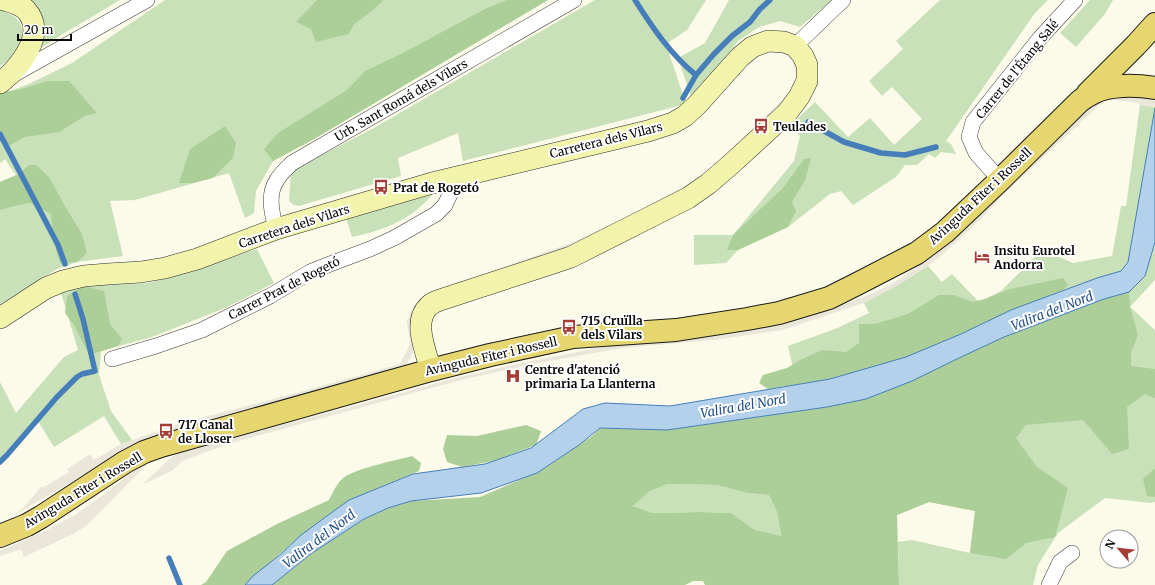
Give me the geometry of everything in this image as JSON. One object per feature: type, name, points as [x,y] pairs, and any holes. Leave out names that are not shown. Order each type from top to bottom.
[{"type":"main road","points":[[1080,101],[1155,24]]},
{"type":"main road","points":[[1136,45],[1131,67],[1134,75],[1140,81],[1152,88]]},
{"type":"main road","name":"Avinguda Fiter i Rossell","points":[[0,536],[27,525],[41,517],[124,462],[144,452],[161,446],[490,355],[573,338],[676,330],[747,319],[779,313],[829,298],[917,253],[945,232],[1080,101],[1094,92],[1106,88],[1124,86],[1152,88]]},
{"type":"street","points":[[1,82],[18,67],[27,53],[34,37],[34,22],[26,10],[16,4],[4,0]]},
{"type":"street","points":[[1,82],[147,0]]},
{"type":"street","name":"Urb. Sant Romá dels Vilars","points":[[276,229],[272,216],[271,202],[273,191],[276,181],[292,163],[574,0]]},
{"type":"street","points":[[432,370],[421,334],[420,324],[423,314],[429,306],[440,300],[571,257],[662,212],[688,198],[708,184],[787,113],[799,97],[807,81],[807,65],[803,56],[795,46],[843,0]]},
{"type":"street","name":"Carrer de l'Étang Salé","points":[[1000,180],[976,153],[969,138],[973,122],[1040,38],[1075,0]]},
{"type":"street","name":"Carretera dels Vilars","points":[[0,318],[46,288],[63,280],[84,276],[141,272],[165,268],[197,259],[276,229],[452,178],[648,131],[673,123],[685,116],[698,105],[740,57],[752,47],[768,41],[784,42],[795,46]]},
{"type":"street","name":"Carrer Prat de Rogetó","points":[[112,359],[202,330],[270,296],[310,272],[394,238],[436,214],[445,205],[452,190],[452,178]]},
{"type":"street","points":[[1049,585],[1060,562],[1072,553]]},
{"type":"green space","points":[[29,0],[120,0],[42,47]]},
{"type":"green space","points":[[165,0],[548,0],[314,139],[273,161],[256,191],[254,213],[245,218],[229,173],[135,200],[110,201],[123,256],[77,262],[57,269],[0,304],[0,182],[16,175],[5,159],[0,163],[0,95],[31,83],[72,63]]},
{"type":"green space","points":[[317,0],[384,0],[354,24],[349,34],[316,42],[311,29],[296,22]]},
{"type":"green space","points":[[507,0],[548,0],[314,139],[273,161],[264,149],[278,133],[347,90],[365,71],[399,55],[485,9]]},
{"type":"green space","points":[[595,0],[706,0],[687,30],[666,44],[686,104],[463,161],[458,133],[398,158],[401,176],[299,206],[294,205],[289,201],[291,171],[372,129]]},
{"type":"green space","points":[[729,0],[832,0],[800,27],[780,21],[759,27],[738,41],[707,81],[691,97],[678,58],[705,43]]},
{"type":"green space","points":[[940,0],[1048,0],[1035,13],[946,141],[951,144],[956,154],[941,152],[935,158],[929,154],[917,165],[905,165],[896,177],[853,205],[841,191],[830,194],[788,227],[738,250],[726,263],[694,265],[694,235],[733,235],[794,161],[800,136],[791,125],[815,102],[848,137],[870,118],[894,145],[922,119],[892,87],[882,96],[869,81],[903,49],[896,41]]},
{"type":"green space","points":[[1090,0],[1113,0],[1105,14],[1076,47],[1060,33]]},
{"type":"green space","points":[[0,10],[13,16],[19,22],[23,30],[23,42],[18,51],[0,66]]},
{"type":"green space","points":[[48,81],[69,81],[97,113],[85,116],[59,132],[25,137],[10,145],[0,142],[0,93],[21,89]]},
{"type":"green space","points":[[1140,105],[1155,107],[1155,280],[1130,307],[1155,330],[1155,502],[1151,503],[1105,498],[1058,533],[1038,565],[1033,585],[899,585],[898,542],[912,540],[970,553],[975,511],[929,502],[897,515],[781,380],[793,368],[788,346],[835,329],[869,313],[864,303],[896,286],[928,266],[942,282],[952,274],[979,302],[1001,291],[1041,249],[1073,263],[1112,256],[1121,206],[1126,206]]},
{"type":"green space","points":[[225,126],[236,143],[233,158],[213,178],[193,183],[179,183],[190,149]]},
{"type":"green space","points":[[811,158],[805,180],[792,202],[796,211],[788,227],[738,250],[727,250],[733,235],[783,188],[804,159]]},
{"type":"green space","points":[[29,165],[36,165],[49,177],[82,234],[87,253],[77,262],[60,263],[53,240],[51,214],[30,203],[0,210],[0,182],[17,175]]},
{"type":"green space","points":[[432,191],[432,195],[425,202],[404,219],[395,224],[352,237],[346,218]]},
{"type":"green space","points":[[257,249],[274,283],[225,308],[152,337],[101,351],[99,375],[111,411],[132,440],[121,444],[104,416],[54,447],[38,421],[70,387],[49,406],[0,460],[0,382],[16,413],[64,357],[78,350],[61,293],[83,286],[148,283],[188,272]]},
{"type":"green space","points":[[1063,278],[1068,285],[1063,290],[1011,310],[961,334],[906,357],[830,379],[768,389],[759,383],[763,375],[787,368],[822,350],[846,352],[859,343],[859,324],[875,324],[908,314],[939,295],[954,295],[973,302],[1010,289]]},
{"type":"green space","points":[[83,286],[104,291],[110,324],[122,339],[118,346],[89,355],[74,325],[65,313],[67,296]]},
{"type":"green space","points":[[1129,292],[1130,307],[1138,335],[1131,353],[1131,366],[1155,369],[1155,398],[1145,394],[1127,407],[1129,449],[1112,454],[1083,420],[1026,425],[1016,438],[1037,467],[1068,488],[1055,537],[1026,543],[1006,559],[970,553],[975,511],[929,502],[897,515],[899,585],[705,585],[703,581],[693,581],[685,585],[272,585],[312,553],[364,519],[388,508],[411,501],[480,497],[540,471],[592,436],[600,428],[667,430],[827,407],[826,408],[959,358],[1004,337],[1104,299]],"holes":[[[668,484],[717,485],[747,493],[769,495],[777,512],[781,536],[755,530],[731,513],[653,513],[633,506],[650,491]]]},
{"type":"green space","points":[[526,425],[541,431],[536,445],[493,461],[462,467],[447,462],[443,449],[447,435],[477,436]]},
{"type":"green space","points":[[412,456],[421,463],[419,471],[349,500],[304,533],[274,559],[248,585],[201,585],[206,582],[227,551],[277,524],[329,500],[338,484],[348,475],[365,468]]},
{"type":"green space","points":[[1155,468],[1155,497],[1147,496],[1143,479]]},
{"type":"green space","points":[[668,484],[717,485],[747,493],[769,495],[777,512],[781,537],[755,530],[731,513],[653,513],[633,506],[650,491]]},
{"type":"shaded area","points":[[770,49],[789,54],[795,59],[799,72],[791,98],[697,184],[577,246],[429,298],[414,340],[413,353],[406,365],[399,369],[194,425],[149,439],[116,456],[13,516],[24,507],[41,487],[44,487],[69,472],[67,469],[90,454],[94,460],[121,444],[185,422],[400,364],[410,344],[407,321],[419,300],[428,294],[571,243],[629,216],[699,178],[737,145],[792,90],[796,80],[792,60],[780,52],[763,54],[754,58],[753,56]]},
{"type":"shaded area","points":[[1127,94],[1155,99],[1155,107],[1108,99],[1099,105],[1004,194],[982,218],[941,256],[896,286],[864,303],[783,330],[714,340],[622,348],[544,362],[465,379],[228,444],[182,461],[173,470],[142,485],[168,460],[186,449],[343,409],[451,379],[607,346],[725,335],[765,327],[856,300],[888,286],[934,256],[979,216],[1097,102],[1112,95]]},
{"type":"shaded area","points":[[150,458],[151,460],[86,526],[75,533],[24,557],[21,549],[0,556],[0,551],[47,530],[75,515]]},
{"type":"water","name":"Valira del Nord","points":[[1155,108],[1155,242],[1145,276],[1129,292],[1104,299],[1004,337],[912,381],[866,399],[827,407],[667,430],[600,428],[579,445],[537,473],[481,493],[411,501],[388,508],[364,519],[312,553],[272,585],[245,585],[253,576],[281,554],[301,535],[349,500],[413,474],[485,464],[531,448],[583,409],[605,403],[670,406],[830,379],[906,357],[961,334],[1011,310],[1097,278],[1121,271],[1128,262]]},
{"type":"waterway","points":[[635,0],[670,50],[696,75]]},
{"type":"waterway","points":[[683,98],[696,75],[714,54],[732,36],[750,22],[760,9],[770,0]]},
{"type":"waterway","points":[[808,122],[844,142],[881,153],[905,155],[936,147]]},
{"type":"waterway","points":[[0,134],[58,245],[65,264]]},
{"type":"waterway","points":[[0,462],[57,397],[77,377],[82,374],[95,371],[83,319],[75,294]]},
{"type":"waterway","points":[[169,558],[180,585]]},
{"type":"place","name":"Teulades","points":[[761,126]]},
{"type":"place","name":"Prat de Rogetó","points":[[381,187]]},
{"type":"place","name":"Insitu Eurotel Andorra","points":[[982,257]]},
{"type":"place","name":"715 Cruïlla dels Vilars","points":[[569,327]]},
{"type":"place","name":"Centre d'atenció primaria La Llanterna","points":[[513,376]]},
{"type":"place","name":"717 Canal de Lloser","points":[[166,431]]}]
